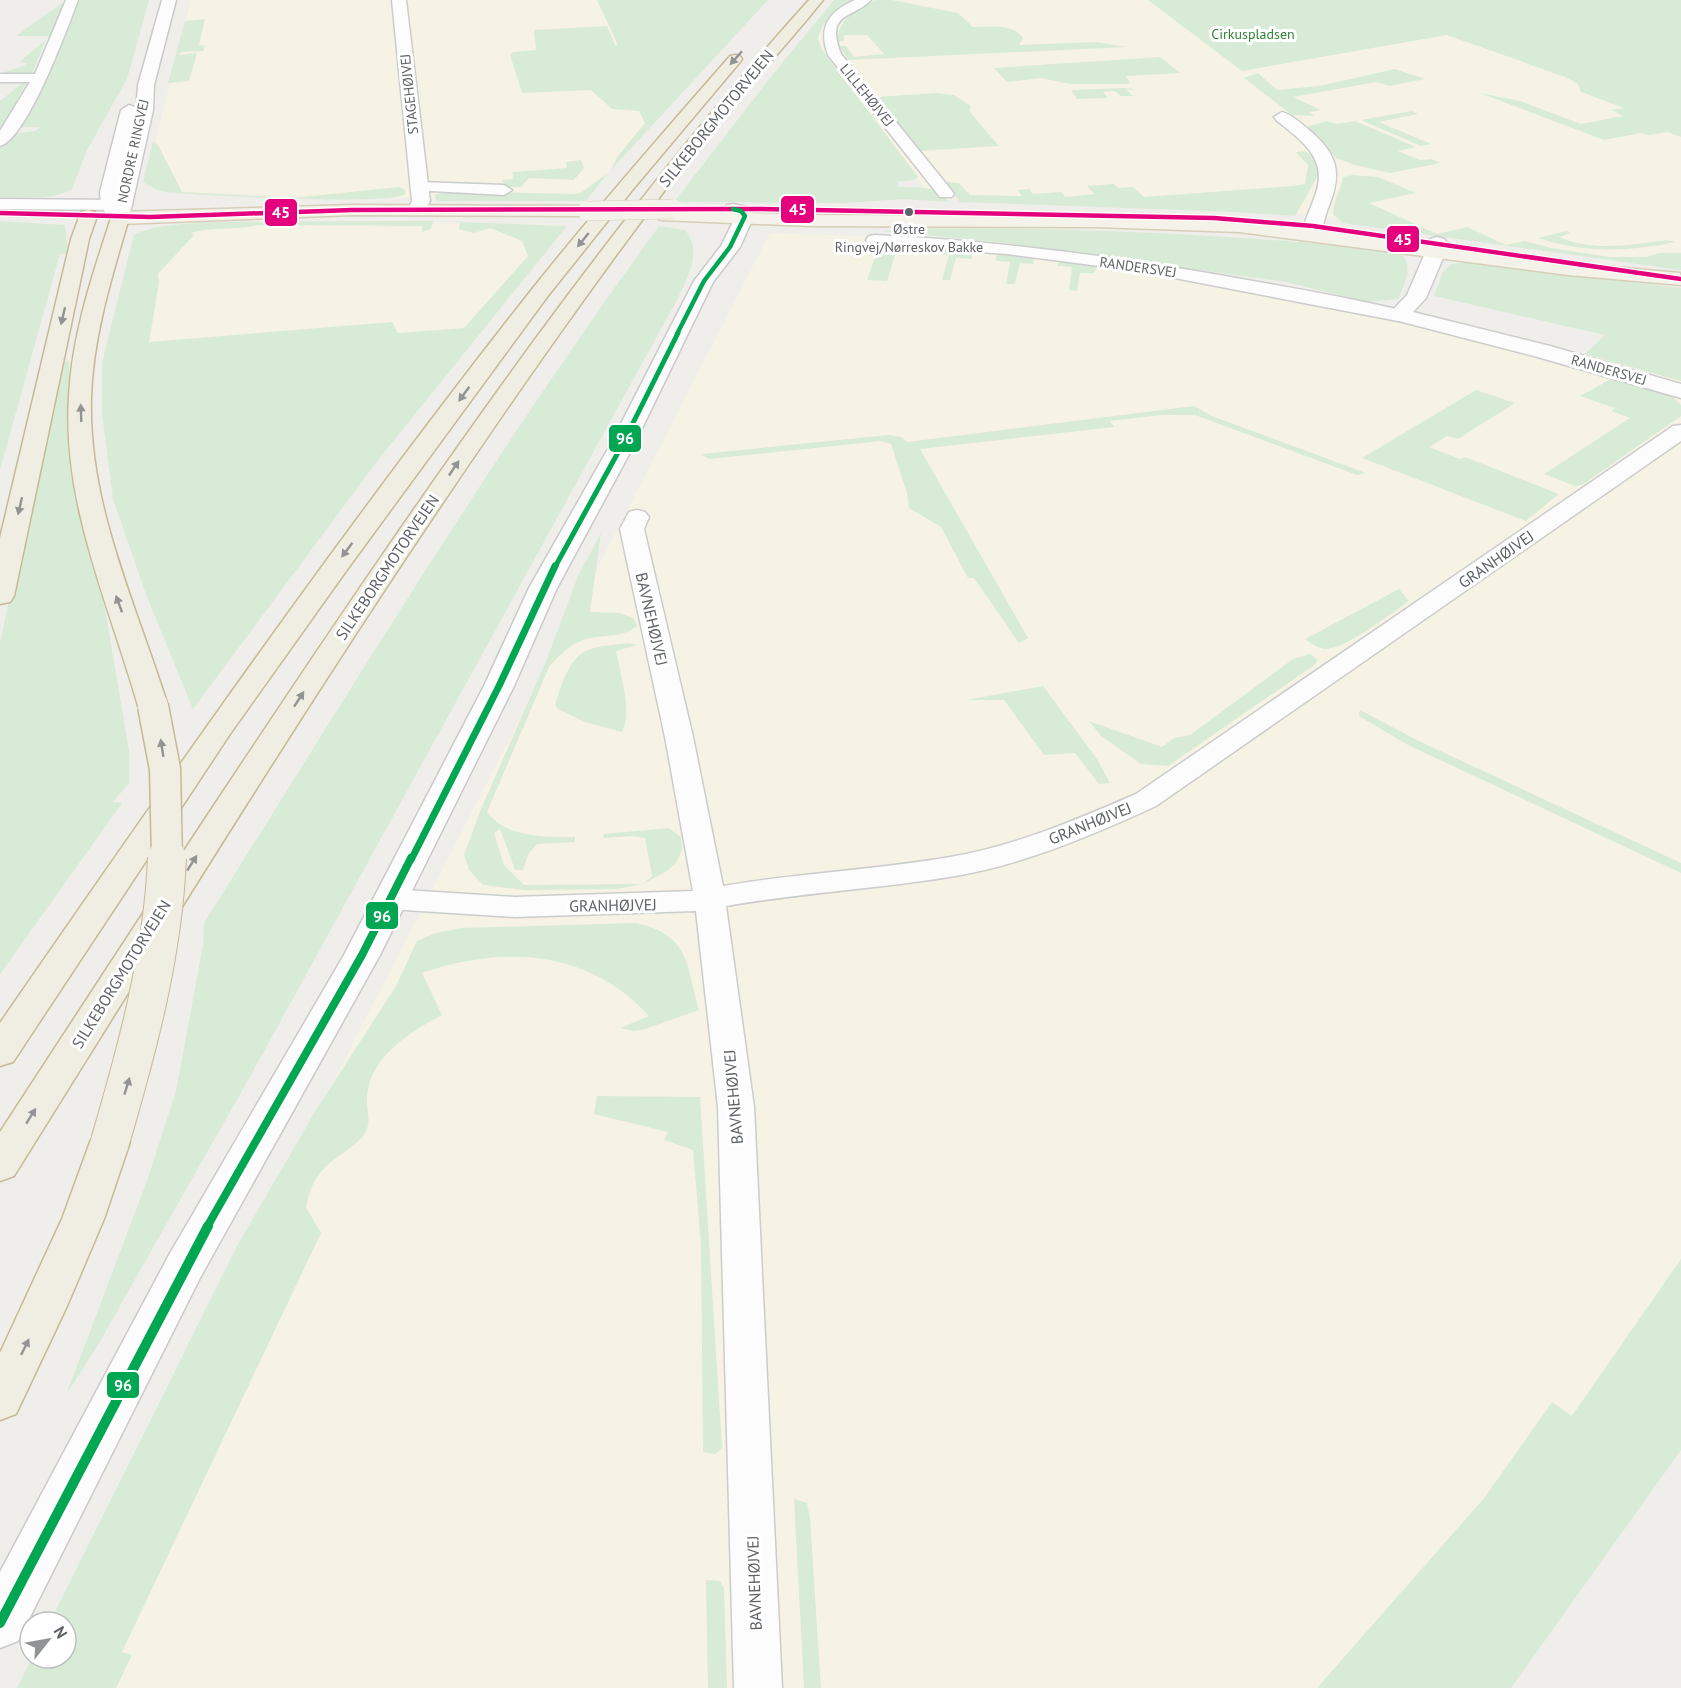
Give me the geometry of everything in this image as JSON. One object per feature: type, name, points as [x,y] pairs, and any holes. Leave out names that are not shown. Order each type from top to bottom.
[{"type":"highway","name":"SILKEBORGMOTORVEJEN","points":[[0,1052],[217,731],[489,360],[594,226],[697,102],[789,0]]},
{"type":"highway","name":"SILKEBORGMOTORVEJEN","points":[[0,1165],[229,805],[472,442],[593,273],[694,142],[816,0]]},
{"type":"highway","points":[[0,1400],[83,1219],[110,1142],[146,1009],[165,900],[168,852],[166,777],[153,706],[140,658],[104,561],[91,509],[81,426],[80,397],[105,211]]},
{"type":"highway","points":[[0,596],[80,239],[105,211]]},
{"type":"main road","name":"NORDRE RINGVEJ","points":[[105,211],[144,110],[146,85],[169,0]]},
{"type":"main road","name":"STAGEHØJVEJ","points":[[399,0],[421,201],[417,210]]},
{"type":"main road","name":"NORDRE RINGVEJ","points":[[105,211],[111,142],[146,85]]},
{"type":"main road","points":[[1282,117],[1317,148],[1329,165],[1329,182],[1312,230]]},
{"type":"main road","points":[[0,204],[105,211]]},
{"type":"main road","points":[[0,213],[583,211],[1202,224],[1312,230]]},
{"type":"main road","points":[[736,215],[1089,215],[1234,219],[1681,279]]},
{"type":"main road","points":[[0,1623],[184,1267],[362,955],[499,686],[543,588],[621,447],[736,215]]},
{"type":"main road","points":[[1398,315],[1416,298],[1437,247]]},
{"type":"main road","name":"RANDERSVEJ","points":[[1398,315],[1542,351],[1681,391]]},
{"type":"street","points":[[0,141],[14,125],[38,78],[72,0]]},
{"type":"street","name":"LILLEHØJVEJ","points":[[865,0],[840,14],[831,25],[828,40],[835,55],[946,194]]},
{"type":"street","points":[[0,78],[38,78]]},
{"type":"street","points":[[419,187],[504,190]]},
{"type":"street","name":"RANDERSVEJ","points":[[875,240],[996,247],[1137,266],[1244,283],[1398,315]]},
{"type":"street","name":"GRANHØJVEJ","points":[[389,899],[515,907],[683,903],[951,867],[1014,851],[1082,829],[1146,800],[1681,431]]},
{"type":"street","name":"BAVNEHØJVEJ","points":[[637,517],[632,529],[654,634],[680,737],[710,899],[736,1107],[758,1688]]},
{"type":"shaded area","points":[[191,0],[767,0],[583,199],[317,197],[176,192],[152,154]]},
{"type":"shaded area","points":[[849,0],[1149,0],[1443,34],[1645,100],[1681,114],[1681,268],[1530,248],[1280,210],[934,199],[841,87],[810,35],[832,10]]},
{"type":"shaded area","points":[[261,222],[567,226],[378,460],[121,475],[139,236]]},
{"type":"shaded area","points":[[770,233],[999,241],[1286,285],[1585,354],[1681,381],[1681,1259],[1382,1688],[21,1688],[48,1670],[78,1670],[78,1610],[61,1610]]},
{"type":"green space","points":[[80,0],[149,0],[127,79],[87,150],[72,189],[46,197],[0,197],[0,149],[12,134],[35,131],[40,127],[20,127]]},
{"type":"green space","points":[[597,0],[768,0],[611,170],[617,157],[645,123],[639,111],[612,109],[591,90],[522,93],[510,55],[513,52],[536,50],[534,30],[607,26],[615,45],[618,45]]},
{"type":"green space","points":[[834,0],[854,0],[831,15],[818,39],[822,50],[918,177],[914,180],[897,182],[899,187],[933,190],[939,192],[949,202],[904,199],[845,203],[674,202],[770,78]]},
{"type":"green space","points":[[876,0],[892,0],[958,13],[973,27],[1014,30],[1023,38],[1019,45],[1096,42],[1126,47],[848,60],[839,46],[846,46],[854,57],[884,54],[867,35],[844,35],[844,41],[837,42],[841,27],[850,15]]},
{"type":"green space","name":"Cirkuspladsen","points":[[1148,0],[1681,0],[1681,137],[1668,132],[1648,135],[1641,133],[1604,140],[1480,93],[1520,101],[1581,124],[1623,116],[1611,110],[1624,108],[1581,92],[1578,84],[1565,77],[1447,35],[1242,71]]},
{"type":"green space","points":[[64,3],[50,36],[16,36]]},
{"type":"green space","points":[[205,19],[199,45],[205,46],[203,51],[181,52],[179,55],[197,53],[189,81],[168,83],[185,21]]},
{"type":"green space","points":[[46,40],[32,73],[0,75],[28,63],[19,62]]},
{"type":"green space","points":[[1160,57],[1180,73],[1126,76],[1130,83],[1127,84],[1070,84],[1041,78],[1007,82],[994,68]]},
{"type":"green space","points":[[1395,69],[1425,79],[1389,86],[1376,82],[1293,97],[1321,110],[1308,112],[1315,116],[1292,115],[1244,78],[1258,73],[1277,90],[1319,86]]},
{"type":"green space","points":[[25,81],[27,82],[0,132],[0,101]]},
{"type":"green space","points":[[1136,89],[1126,90],[1133,96],[1121,96],[1114,91],[1103,92],[1108,98],[1077,99],[1071,90]]},
{"type":"green space","points":[[936,93],[954,95],[971,106],[969,111],[999,146],[920,151],[876,97]]},
{"type":"green space","points":[[1412,111],[1418,114],[1379,122],[1431,144],[1421,146],[1361,120]]},
{"type":"green space","points":[[1327,121],[1336,124],[1355,121],[1416,147],[1398,151],[1420,160],[1431,159],[1441,163],[1390,173],[1336,158],[1307,130],[1307,127]]},
{"type":"green space","points":[[153,141],[158,145],[182,192],[294,198],[399,187],[405,190],[405,194],[366,199],[331,199],[251,197],[165,192],[143,182]]},
{"type":"green space","points":[[1303,151],[1313,157],[1319,174],[1295,216],[960,202],[946,184],[947,182],[959,183],[970,195],[1022,196],[1018,190],[1029,189],[1033,194],[1061,192],[1065,197],[1094,194],[1087,186],[1114,184],[1118,188],[1133,187],[1144,197],[1293,186],[1305,184],[1308,165],[1296,152]]},
{"type":"green space","points":[[581,160],[584,168],[574,180],[529,178],[521,187],[507,187],[502,180],[514,179],[512,172],[567,168],[566,162]]},
{"type":"green space","points":[[608,173],[586,201],[439,201],[436,200],[435,195],[447,191],[576,194]]},
{"type":"green space","points":[[1353,175],[1378,177],[1416,193],[1369,203],[1437,234],[1467,227],[1506,245],[1525,241],[1551,248],[1610,257],[1646,257],[1659,253],[1681,253],[1681,270],[1343,223],[1333,214],[1334,205],[1343,177]]},
{"type":"green space","points":[[0,221],[65,225],[68,253],[60,254],[0,470]]},
{"type":"green space","points":[[433,221],[431,229],[422,232],[422,226],[258,225],[199,231],[191,233],[194,235],[158,274],[159,283],[149,342],[392,322],[398,333],[464,328],[528,256],[522,241],[490,228],[474,233],[459,229],[460,222],[567,226],[378,460],[193,709],[147,597],[113,499],[102,413],[102,363],[134,235],[162,227],[200,223]]},
{"type":"green space","points":[[659,226],[685,230],[693,247],[692,264],[678,298],[252,1073],[95,1350],[66,1395],[147,1181],[176,1091],[203,945],[204,923],[482,483],[598,311]]},
{"type":"green space","points":[[928,228],[1046,229],[1222,236],[1399,252],[1408,267],[1398,299],[1367,302],[1286,282],[998,242],[881,231]]},
{"type":"green space","points":[[1567,231],[1570,233],[1559,237],[1568,241],[1597,246],[1675,242],[1641,248],[1606,249],[1572,246],[1538,238]]},
{"type":"green space","points":[[887,244],[909,245],[912,248],[909,253],[896,252],[887,281],[867,280],[876,254]]},
{"type":"green space","points":[[940,247],[967,248],[972,252],[972,259],[956,258],[950,280],[942,280],[949,255],[934,254]]},
{"type":"green space","points":[[1008,253],[1034,259],[1033,264],[1020,263],[1015,284],[1006,284],[1010,262],[996,261],[999,254]]},
{"type":"green space","points":[[1068,260],[1093,264],[1097,267],[1094,273],[1080,273],[1077,291],[1069,290],[1072,267],[1057,264]]},
{"type":"green space","points":[[1468,262],[1681,288],[1681,381],[1585,354],[1605,335],[1434,296],[1443,272],[1451,264]]},
{"type":"green space","points":[[69,361],[71,457],[79,509],[105,609],[129,751],[129,783],[113,802],[122,803],[0,974],[0,643],[59,362]]},
{"type":"green space","points":[[1613,378],[1673,397],[1681,405],[1681,416],[1582,485],[1575,486],[1544,474],[1630,418],[1611,411],[1615,408],[1580,396]]},
{"type":"green space","points":[[1476,390],[1515,403],[1458,439],[1447,436],[1429,447],[1460,459],[1465,457],[1559,494],[1526,521],[1362,458]]},
{"type":"green space","points":[[1194,406],[1212,416],[1366,473],[1357,475],[1195,415],[1161,415],[1110,421],[1114,427],[920,449],[1028,638],[1019,643],[974,578],[968,578],[941,527],[909,508],[907,493],[891,444],[882,441],[709,459],[701,454],[889,435],[901,437],[907,442]]},
{"type":"green space","points":[[601,533],[590,612],[620,613],[633,618],[637,626],[618,635],[590,638],[578,642],[564,651],[549,667],[487,812],[495,821],[516,831],[539,836],[575,837],[575,842],[537,844],[529,853],[523,870],[515,870],[500,829],[494,833],[504,865],[524,885],[643,884],[617,889],[525,890],[483,885],[469,870],[464,855],[481,809],[547,659],[578,576]]},
{"type":"green space","points":[[1399,589],[1409,601],[1346,642],[1326,649],[1305,639]]},
{"type":"green space","points":[[629,643],[637,645],[616,651],[626,703],[625,724],[622,732],[585,722],[558,709],[555,705],[563,682],[575,659],[588,650],[598,647]]},
{"type":"green space","points":[[1310,654],[1318,660],[1313,666],[1168,766],[1141,764],[1101,736],[1089,721],[1162,747],[1174,738],[1190,735],[1293,659]]},
{"type":"green space","points":[[1043,686],[1097,759],[1110,783],[1099,784],[1075,753],[1044,755],[1004,700],[966,700]]},
{"type":"green space","points":[[1360,710],[1419,741],[1681,863],[1681,873],[1408,745],[1359,716]]},
{"type":"green space","points":[[669,828],[681,837],[682,850],[676,863],[667,871],[643,884],[652,876],[645,838],[634,836],[603,838],[604,834]]},
{"type":"green space","points":[[636,923],[654,928],[667,935],[683,954],[699,1010],[642,1030],[620,1028],[649,1016],[625,994],[599,977],[572,966],[543,959],[483,958],[422,973],[442,1015],[404,1038],[382,1059],[369,1085],[368,1122],[364,1135],[328,1164],[314,1182],[306,1207],[321,1233],[122,1652],[132,1655],[116,1688],[17,1688],[26,1670],[78,1670],[78,1610],[56,1610],[237,1246],[316,1110],[396,986],[417,941],[436,933],[461,928]]},
{"type":"green space","points":[[597,1096],[700,1097],[722,1448],[715,1454],[703,1452],[701,1245],[693,1150],[664,1140],[668,1132],[594,1114]]},
{"type":"green space","points":[[1681,1259],[1681,1450],[1511,1688],[1317,1688],[1485,1497],[1552,1402],[1572,1416]]},
{"type":"green space","points":[[794,1499],[807,1503],[810,1518],[821,1688],[804,1688]]},
{"type":"green space","points":[[706,1580],[720,1581],[724,1588],[727,1688],[708,1688]]},
{"type":"transit line","name":"96","points":[[0,1623],[184,1267],[362,955],[499,686],[543,588],[621,447],[704,281],[730,247],[745,216],[741,211],[733,209]]},
{"type":"transit line","name":"45","points":[[0,213],[150,217],[352,210],[762,209],[1214,218],[1313,226],[1681,279]]},
{"type":"place","name":"Østre Ringvej/Nørreskov Bakke","points":[[909,212]]}]
